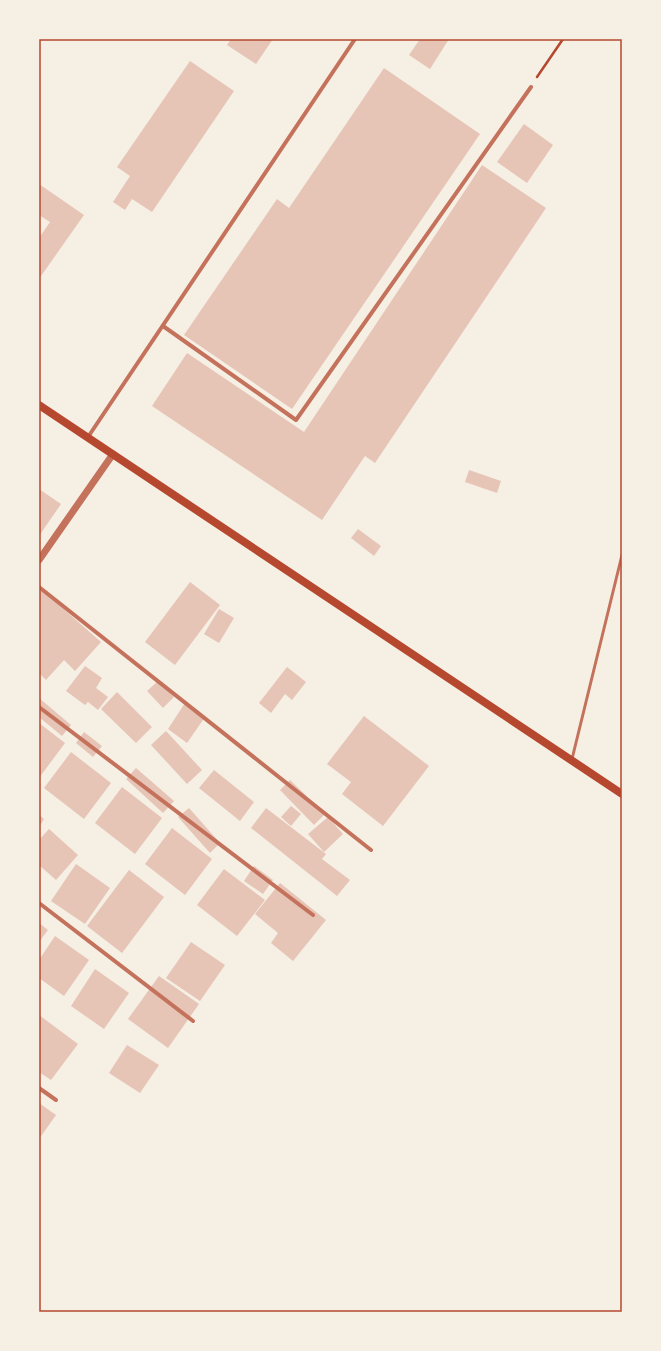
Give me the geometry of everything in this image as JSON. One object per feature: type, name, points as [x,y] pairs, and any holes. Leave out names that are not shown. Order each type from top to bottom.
[{"type":"main road","points":[[39,405],[622,794]]},
{"type":"street","points":[[88,437],[355,39]]},
{"type":"street","points":[[162,326],[296,420],[531,87]]},
{"type":"street","points":[[39,560],[113,454]]},
{"type":"street","points":[[39,587],[370,850]]},
{"type":"street","points":[[39,707],[313,915]]},
{"type":"street","points":[[39,903],[193,1021]]},
{"type":"street","points":[[39,1088],[56,1100]]},
{"type":"lane","points":[[572,760],[622,555]]},
{"type":"path","points":[[531,87],[562,39]]},
{"type":"building","points":[[231,39],[273,39],[256,64],[227,45]]},
{"type":"building","points":[[420,39],[449,39],[430,69],[409,55]]},
{"type":"building","points":[[190,61],[234,91],[152,212],[132,199],[125,210],[113,202],[130,176],[117,167]]},
{"type":"building","points":[[384,68],[480,134],[292,409],[184,335],[277,199],[289,208]]},
{"type":"building","points":[[524,124],[553,145],[527,183],[497,162]]},
{"type":"building","points":[[482,165],[546,208],[375,463],[365,456],[322,520],[152,406],[187,353],[304,432]]},
{"type":"building","points":[[39,184],[84,215],[41,276],[39,275],[39,238],[50,222],[39,215]]},
{"type":"building","points":[[469,470],[501,481],[497,493],[465,482]]},
{"type":"building","points":[[39,489],[61,504],[39,536]]},
{"type":"building","points":[[358,529],[381,546],[374,556],[351,538]]},
{"type":"building","points":[[190,582],[220,605],[175,665],[145,642]]},
{"type":"building","points":[[42,590],[101,642],[75,671],[64,660],[46,680],[39,673],[39,593]]},
{"type":"building","points":[[219,609],[234,618],[219,643],[204,634]]},
{"type":"building","points":[[85,666],[102,678],[96,688],[108,697],[98,710],[88,702],[85,705],[66,691]]},
{"type":"building","points":[[287,667],[306,682],[292,700],[285,694],[271,713],[259,703]]},
{"type":"building","points":[[159,680],[174,697],[163,708],[147,691]]},
{"type":"building","points":[[117,692],[152,727],[136,743],[101,709]]},
{"type":"building","points":[[39,698],[71,725],[62,736],[39,717]]},
{"type":"building","points":[[185,703],[205,717],[187,743],[168,729]]},
{"type":"building","points":[[364,716],[429,766],[383,826],[342,794],[351,782],[327,764]]},
{"type":"building","points":[[39,723],[65,743],[39,778]]},
{"type":"building","points":[[166,731],[202,770],[187,784],[151,745]]},
{"type":"building","points":[[84,732],[102,746],[93,757],[76,743]]},
{"type":"building","points":[[71,752],[111,783],[84,819],[44,788]]},
{"type":"building","points":[[136,768],[174,801],[163,813],[126,779]]},
{"type":"building","points":[[214,770],[254,802],[240,821],[199,788]]},
{"type":"building","points":[[290,780],[325,814],[314,825],[280,790]]},
{"type":"building","points":[[122,787],[162,818],[135,854],[95,823]]},
{"type":"building","points":[[291,806],[301,814],[291,826],[281,817]]},
{"type":"building","points":[[189,808],[220,843],[210,853],[178,817]]},
{"type":"building","points":[[266,808],[326,854],[322,859],[350,880],[337,896],[251,828]]},
{"type":"building","points":[[39,815],[44,819],[39,827]]},
{"type":"building","points":[[328,817],[343,834],[324,852],[308,834]]},
{"type":"building","points":[[172,828],[212,859],[185,895],[145,864]]},
{"type":"building","points":[[49,829],[78,855],[56,880],[39,865],[39,840]]},
{"type":"building","points":[[76,864],[110,888],[85,924],[51,901]]},
{"type":"building","points":[[254,866],[273,880],[263,894],[244,881]]},
{"type":"building","points":[[224,869],[265,900],[237,936],[197,905]]},
{"type":"building","points":[[129,870],[164,897],[122,953],[87,926]]},
{"type":"building","points":[[280,883],[326,920],[293,961],[271,943],[278,933],[255,914]]},
{"type":"building","points":[[39,923],[48,930],[39,942]]},
{"type":"building","points":[[55,936],[89,960],[64,996],[39,978],[39,960]]},
{"type":"building","points":[[191,942],[225,965],[200,1001],[166,978]]},
{"type":"building","points":[[95,969],[129,993],[104,1029],[71,1006]]},
{"type":"building","points":[[159,976],[199,1004],[168,1048],[128,1019]]},
{"type":"building","points":[[39,1015],[78,1044],[51,1080],[39,1072]]},
{"type":"building","points":[[127,1045],[159,1065],[140,1093],[109,1073]]},
{"type":"building","points":[[39,1103],[56,1115],[39,1139]]}]
